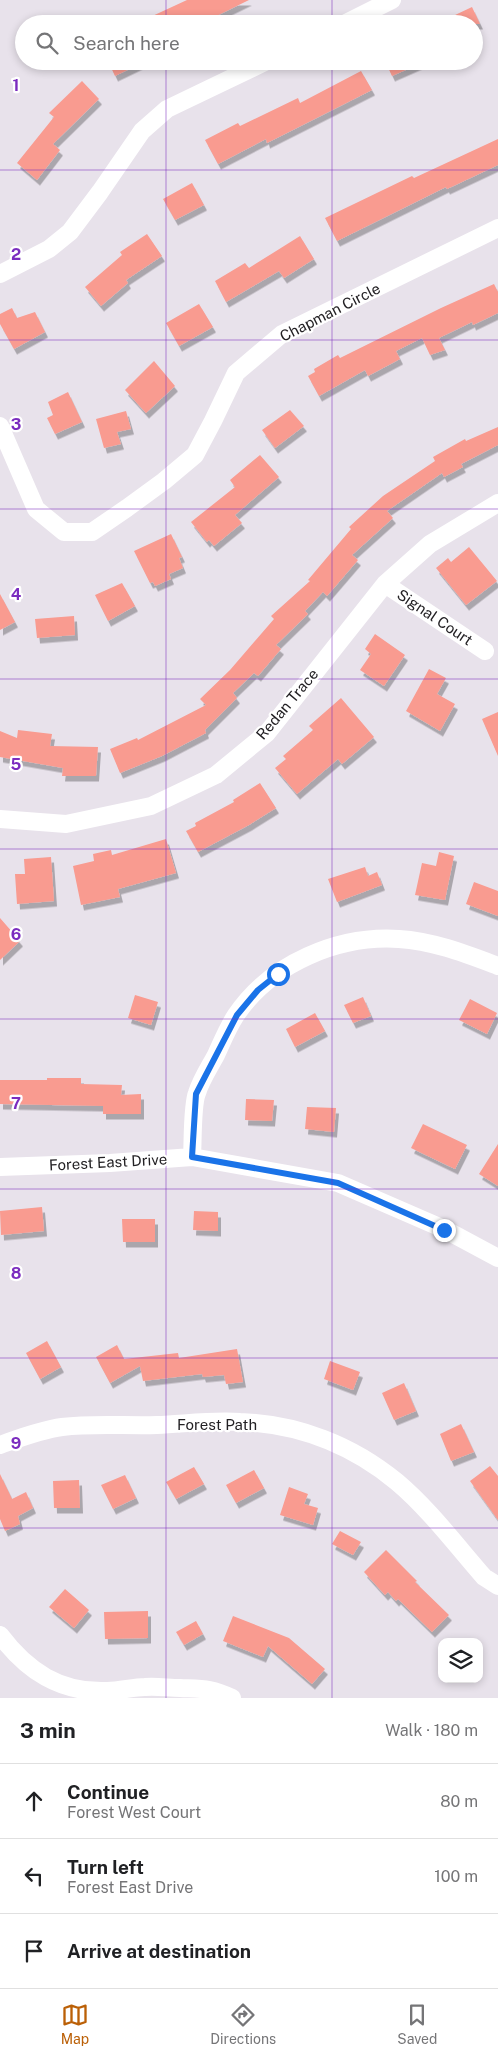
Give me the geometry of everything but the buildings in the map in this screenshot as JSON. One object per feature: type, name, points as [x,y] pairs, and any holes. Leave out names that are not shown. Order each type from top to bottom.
[{"type":"street","points":[[362,15],[392,0]]},
{"type":"street","points":[[0,274],[49,249],[70,232],[142,131],[168,109],[248,70]]},
{"type":"street","name":"Chapman Circle","points":[[0,426],[36,509],[64,532],[92,532],[135,503],[195,454],[236,373],[282,334],[498,228]]},
{"type":"street","name":"Redan Trace","points":[[0,819],[66,824],[151,806],[216,775],[267,733],[385,584],[430,544],[498,503]]},
{"type":"street","name":"Signal Court","points":[[385,584],[485,651]]},
{"type":"street","points":[[192,1157],[196,1094],[237,1015],[258,990],[285,969],[323,950],[348,942],[373,939],[399,939],[424,942],[498,966]]},
{"type":"street","name":"Forest East Drive","points":[[0,1167],[110,1163],[192,1157],[338,1183],[444,1230],[498,1258]]},
{"type":"street","name":"Forest Path","points":[[0,1445],[36,1432],[86,1425],[112,1426],[240,1422],[284,1426],[308,1433],[356,1453],[398,1482],[484,1576],[498,1586]]},
{"type":"street","points":[[0,1634],[15,1654],[34,1671],[57,1683],[82,1690],[107,1691],[146,1687],[214,1689],[232,1698]]},
{"type":"route","points":[[278,974],[258,990],[237,1015],[196,1094],[192,1157],[338,1183],[444,1230]]}]
